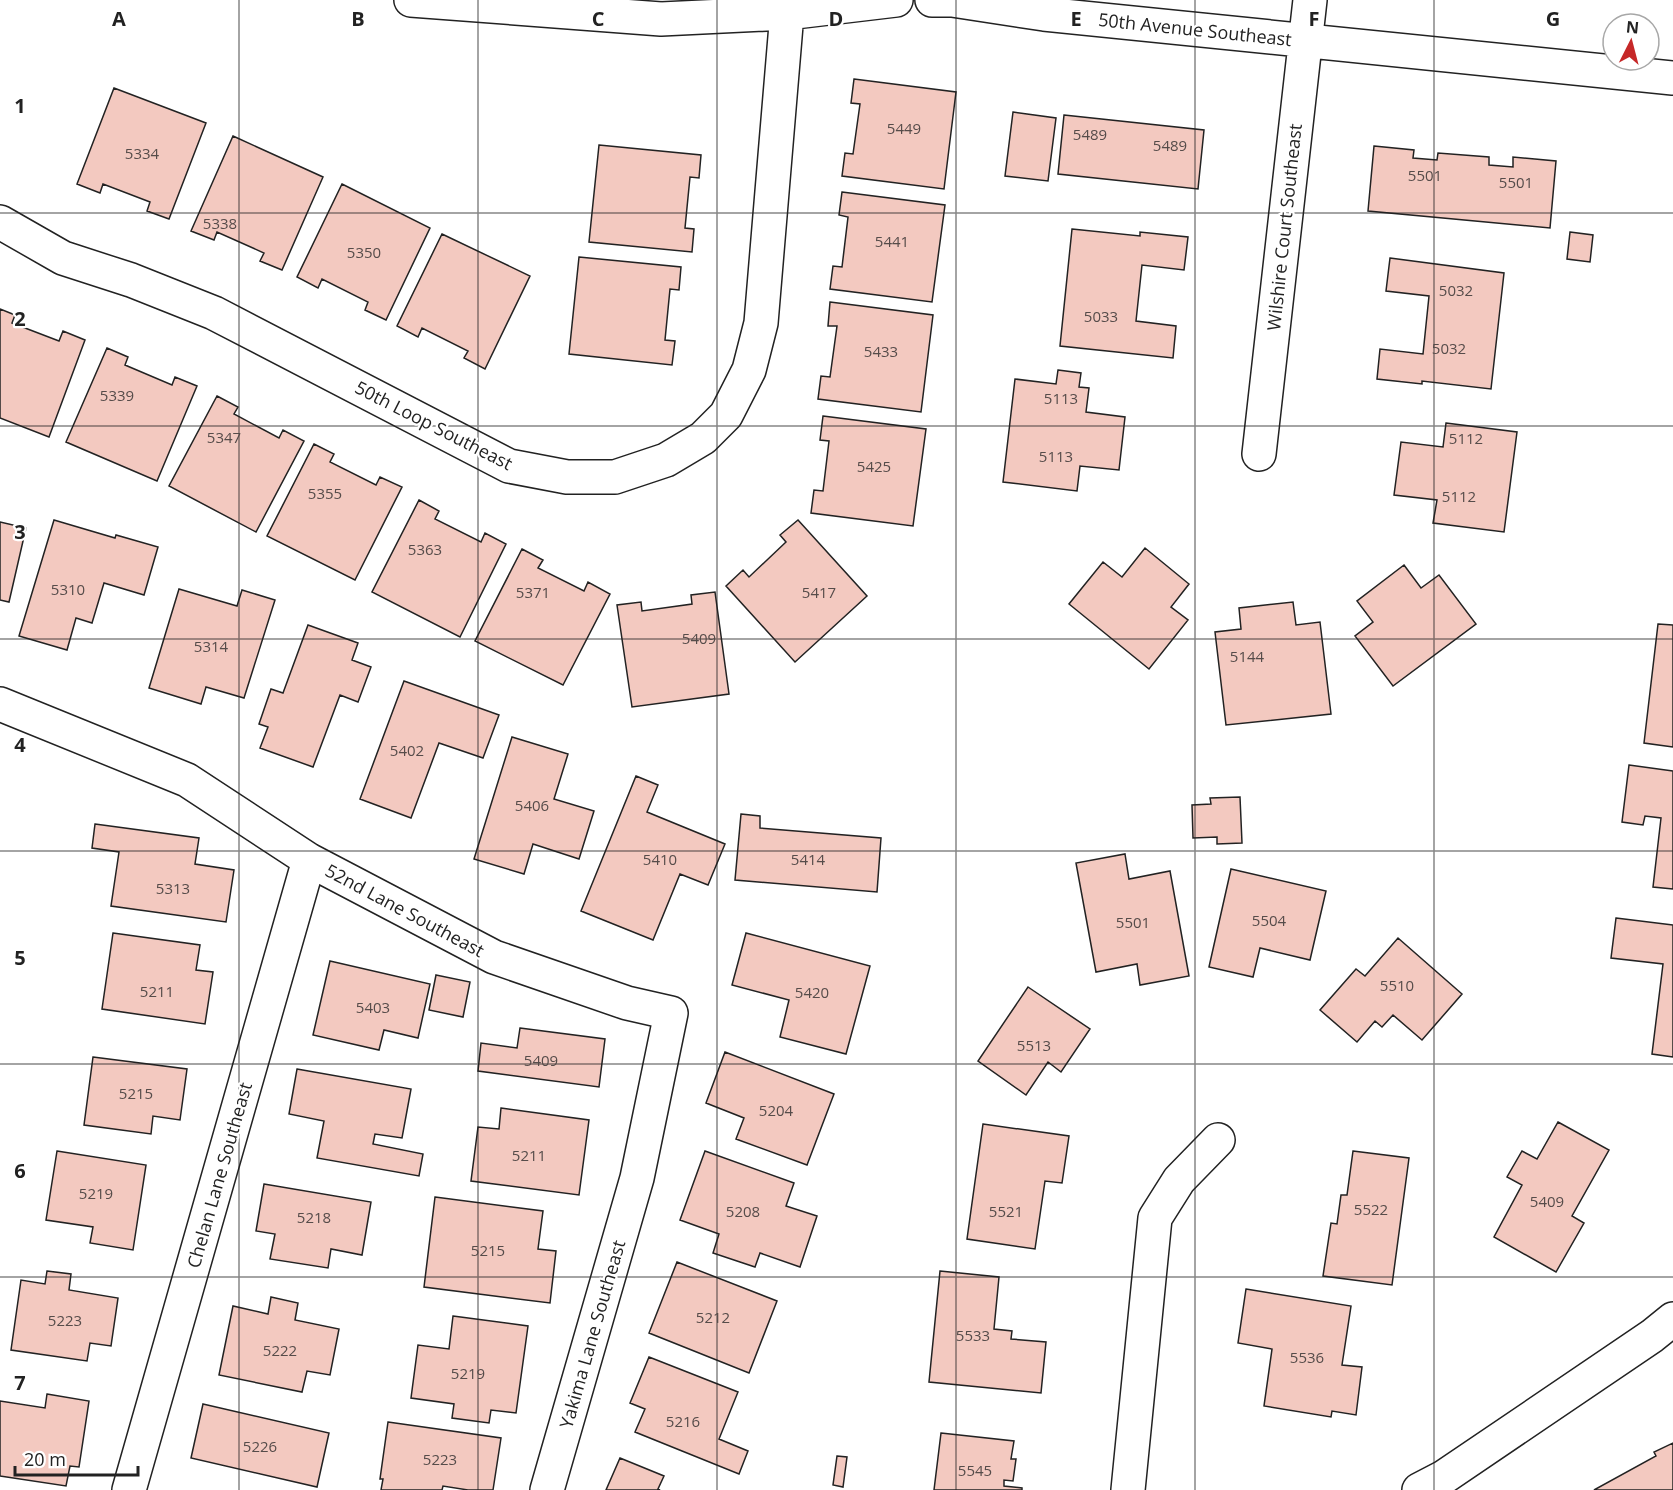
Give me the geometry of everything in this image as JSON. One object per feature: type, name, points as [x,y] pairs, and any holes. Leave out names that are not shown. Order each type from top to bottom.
[{"type":"street","points":[[411,0],[661,19],[787,13],[896,0]]},
{"type":"street","name":"50th Avenue Southeast","points":[[932,0],[952,0],[1044,14],[1673,78]]},
{"type":"street","name":"Wilshire Court Southeast","points":[[1259,454],[1310,0]]},
{"type":"street","name":"50th Loop Southeast","points":[[0,222],[63,258],[131,280],[214,313],[509,466],[567,477],[615,477],[666,460],[703,438],[726,416],[749,370],[761,323],[787,13]]},
{"type":"street","name":"52nd Lane Southeast","points":[[0,704],[187,780],[309,860],[494,957],[627,1003],[671,1013],[637,1178]]},
{"type":"street","name":"Chelan Lane Southeast","points":[[129,1490],[309,860]]},
{"type":"street","points":[[1128,1490],[1155,1218],[1179,1180],[1218,1140]]},
{"type":"street","name":"Yakima Lane Southeast","points":[[547,1490],[637,1178]]},
{"type":"street","points":[[1438,1486],[1673,1319]]},
{"type":"building","points":[[854,79],[956,92],[944,189],[842,176],[845,153],[853,154],[860,104],[851,103]]},
{"type":"building","points":[[114,88],[206,123],[169,219],[147,211],[150,202],[103,184],[100,193],[77,184]]},
{"type":"building","points":[[1013,112],[1056,118],[1048,181],[1005,176]]},
{"type":"building","points":[[1064,115],[1204,130],[1198,189],[1058,174]]},
{"type":"building","points":[[233,136],[323,177],[282,270],[260,261],[264,253],[217,232],[214,240],[191,231]]},
{"type":"building","points":[[599,145],[701,155],[699,178],[690,177],[685,228],[694,229],[692,252],[589,242]]},
{"type":"building","points":[[1374,146],[1414,150],[1413,158],[1437,160],[1438,153],[1489,157],[1489,165],[1513,167],[1513,157],[1556,161],[1550,228],[1368,211]]},
{"type":"building","points":[[342,184],[430,228],[386,320],[365,310],[368,302],[322,279],[318,288],[297,277]]},
{"type":"building","points":[[842,192],[945,205],[932,302],[830,289],[833,266],[842,267],[848,217],[839,215]]},
{"type":"building","points":[[1072,229],[1140,236],[1140,232],[1188,237],[1184,270],[1142,265],[1136,321],[1176,326],[1173,358],[1060,346]]},
{"type":"building","points":[[1570,232],[1593,235],[1590,262],[1567,259]]},
{"type":"building","points":[[442,234],[530,276],[485,369],[464,358],[468,351],[422,328],[418,337],[397,326]]},
{"type":"building","points":[[579,257],[681,267],[679,290],[670,289],[665,340],[675,341],[672,365],[569,354]]},
{"type":"building","points":[[1390,258],[1504,273],[1491,389],[1422,381],[1422,384],[1377,379],[1380,349],[1423,354],[1429,296],[1386,291]]},
{"type":"building","points":[[830,302],[933,315],[921,412],[818,399],[821,376],[830,377],[837,326],[828,326]]},
{"type":"building","points":[[0,309],[15,315],[12,323],[59,341],[63,331],[85,340],[49,437],[0,418]]},
{"type":"building","points":[[107,348],[128,357],[125,365],[172,385],[175,377],[197,386],[157,481],[66,442]]},
{"type":"building","points":[[1058,370],[1081,373],[1079,387],[1089,388],[1086,412],[1125,417],[1119,470],[1080,466],[1077,491],[1003,482],[1015,379],[1056,384]]},
{"type":"building","points":[[217,396],[238,407],[234,414],[279,438],[283,430],[304,441],[256,532],[169,486]]},
{"type":"building","points":[[823,416],[926,429],[913,526],[811,513],[814,490],[823,491],[829,441],[820,440]]},
{"type":"building","points":[[1446,423],[1517,432],[1504,532],[1433,523],[1437,500],[1394,495],[1401,442],[1443,447]]},
{"type":"building","points":[[314,444],[334,454],[330,462],[376,485],[380,477],[402,487],[355,580],[267,536]]},
{"type":"building","points":[[419,500],[439,511],[435,519],[481,542],[485,533],[506,544],[460,637],[372,592]]},
{"type":"building","points":[[54,520],[115,538],[116,535],[158,547],[144,595],[104,583],[92,623],[76,618],[67,650],[19,636]]},
{"type":"building","points":[[798,520],[867,596],[795,662],[726,586],[743,570],[749,577],[786,542],[780,535]]},
{"type":"building","points":[[0,522],[26,528],[9,602],[0,600]]},
{"type":"building","points":[[1145,548],[1189,584],[1171,607],[1188,620],[1149,669],[1069,604],[1103,562],[1122,577]]},
{"type":"building","points":[[522,549],[543,560],[538,568],[584,591],[588,582],[610,594],[563,685],[475,641]]},
{"type":"building","points":[[1404,565],[1421,588],[1439,575],[1476,624],[1393,686],[1355,636],[1373,622],[1357,601]]},
{"type":"building","points":[[179,589],[237,606],[242,590],[275,600],[244,698],[206,687],[201,704],[149,688]]},
{"type":"building","points":[[715,592],[729,694],[632,707],[617,605],[641,602],[642,611],[692,604],[691,595]]},
{"type":"building","points":[[1293,602],[1296,625],[1320,622],[1331,714],[1226,725],[1215,632],[1241,629],[1239,608]]},
{"type":"building","points":[[1658,624],[1673,625],[1673,747],[1644,743]]},
{"type":"building","points":[[308,625],[358,643],[352,660],[371,667],[358,702],[340,695],[313,767],[260,748],[268,727],[259,724],[271,689],[283,693]]},
{"type":"building","points":[[404,681],[499,715],[483,758],[439,743],[411,818],[360,799]]},
{"type":"building","points":[[512,737],[568,754],[554,799],[594,811],[579,859],[533,844],[524,874],[474,859]]},
{"type":"building","points":[[1629,765],[1673,771],[1673,889],[1653,887],[1661,818],[1645,816],[1643,825],[1622,822]]},
{"type":"building","points":[[636,776],[658,785],[647,812],[725,844],[708,885],[680,874],[653,940],[581,911]]},
{"type":"building","points":[[1240,797],[1242,843],[1217,844],[1217,837],[1193,838],[1192,805],[1211,804],[1210,798]]},
{"type":"building","points":[[741,814],[760,816],[760,828],[881,838],[877,892],[735,880]]},
{"type":"building","points":[[95,824],[199,838],[195,864],[234,870],[226,922],[111,906],[119,852],[92,848]]},
{"type":"building","points":[[1125,854],[1129,879],[1170,871],[1189,976],[1140,985],[1137,964],[1096,972],[1076,863]]},
{"type":"building","points":[[1231,869],[1326,891],[1310,960],[1260,948],[1253,977],[1209,967]]},
{"type":"building","points":[[1616,918],[1673,925],[1673,1057],[1652,1054],[1663,964],[1611,958]]},
{"type":"building","points":[[113,933],[200,945],[196,970],[213,972],[205,1024],[102,1009]]},
{"type":"building","points":[[746,933],[870,966],[846,1054],[780,1037],[789,1000],[732,985]]},
{"type":"building","points":[[1398,938],[1462,994],[1422,1040],[1393,1015],[1382,1027],[1375,1021],[1357,1042],[1320,1010],[1356,969],[1365,976]]},
{"type":"building","points":[[330,961],[430,984],[418,1038],[384,1030],[379,1050],[313,1035]]},
{"type":"building","points":[[436,975],[470,982],[463,1017],[429,1010]]},
{"type":"building","points":[[1028,987],[1090,1029],[1061,1072],[1048,1062],[1026,1095],[978,1061]]},
{"type":"building","points":[[520,1028],[605,1039],[599,1087],[478,1071],[481,1043],[517,1048]]},
{"type":"building","points":[[725,1052],[834,1094],[807,1165],[736,1139],[744,1118],[706,1103]]},
{"type":"building","points":[[93,1057],[187,1069],[180,1120],[153,1116],[151,1134],[84,1125]]},
{"type":"building","points":[[297,1069],[411,1089],[402,1138],[375,1134],[373,1144],[423,1154],[419,1176],[317,1158],[324,1121],[289,1114]]},
{"type":"building","points":[[501,1108],[589,1120],[579,1195],[471,1181],[478,1127],[499,1129]]},
{"type":"building","points":[[1558,1122],[1609,1150],[1572,1216],[1584,1223],[1556,1272],[1494,1237],[1522,1185],[1507,1177],[1522,1151],[1537,1159]]},
{"type":"building","points":[[983,1124],[1069,1136],[1062,1183],[1045,1181],[1035,1249],[967,1239]]},
{"type":"building","points":[[57,1151],[146,1165],[133,1250],[90,1243],[93,1227],[46,1220]]},
{"type":"building","points":[[705,1151],[794,1183],[786,1206],[817,1216],[800,1267],[760,1253],[755,1267],[713,1253],[719,1234],[680,1220]]},
{"type":"building","points":[[1353,1151],[1409,1158],[1392,1285],[1323,1276],[1331,1223],[1337,1224],[1341,1195],[1347,1195]]},
{"type":"building","points":[[264,1184],[371,1202],[362,1255],[331,1249],[328,1268],[270,1259],[275,1234],[256,1231]]},
{"type":"building","points":[[435,1197],[543,1211],[538,1249],[556,1251],[550,1303],[424,1287]]},
{"type":"building","points":[[677,1262],[777,1301],[749,1373],[649,1333]]},
{"type":"building","points":[[47,1271],[71,1274],[69,1290],[118,1298],[111,1346],[90,1343],[87,1361],[11,1350],[21,1280],[45,1284]]},
{"type":"building","points":[[940,1271],[999,1277],[994,1329],[1012,1331],[1011,1339],[1046,1342],[1041,1393],[929,1382]]},
{"type":"building","points":[[1246,1289],[1351,1306],[1342,1365],[1362,1367],[1356,1415],[1332,1411],[1331,1417],[1264,1406],[1272,1349],[1238,1343]]},
{"type":"building","points":[[271,1297],[298,1303],[295,1320],[339,1329],[330,1375],[307,1371],[302,1392],[219,1375],[233,1306],[268,1314]]},
{"type":"building","points":[[453,1316],[528,1326],[516,1413],[491,1410],[489,1423],[452,1418],[454,1404],[411,1398],[418,1345],[449,1349]]},
{"type":"building","points":[[649,1357],[738,1392],[719,1439],[748,1451],[739,1474],[635,1432],[645,1409],[630,1403]]},
{"type":"building","points":[[47,1394],[89,1401],[79,1467],[70,1466],[66,1486],[0,1476],[0,1401],[45,1408]]},
{"type":"building","points":[[203,1404],[329,1433],[317,1487],[191,1458]]},
{"type":"building","points":[[388,1422],[501,1438],[493,1490],[468,1490],[443,1486],[442,1490],[381,1490],[383,1479],[380,1479]]},
{"type":"building","points":[[941,1433],[1014,1441],[1011,1459],[1016,1459],[1013,1481],[1004,1480],[1004,1486],[1022,1488],[1022,1490],[934,1490]]},
{"type":"building","points":[[1673,1443],[1673,1490],[1594,1490],[1656,1456],[1654,1452]]},
{"type":"building","points":[[837,1456],[847,1457],[843,1487],[833,1485]]},
{"type":"building","points":[[620,1458],[664,1476],[658,1489],[660,1490],[606,1490]]}]
